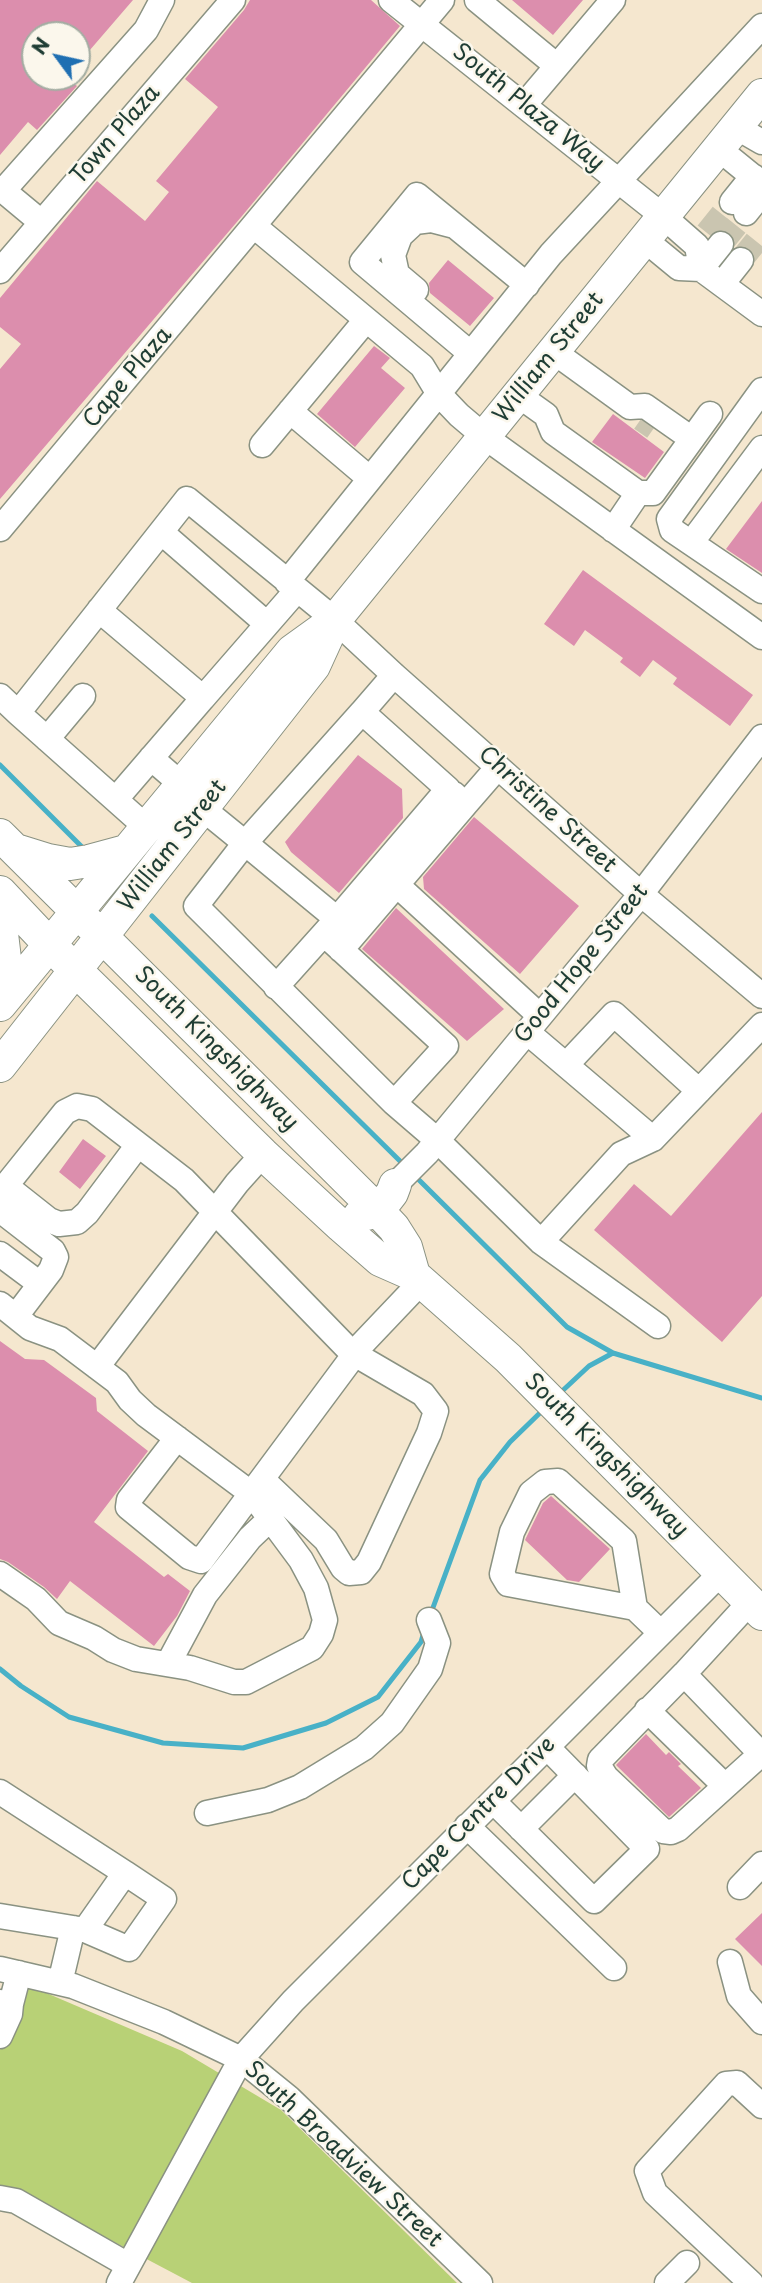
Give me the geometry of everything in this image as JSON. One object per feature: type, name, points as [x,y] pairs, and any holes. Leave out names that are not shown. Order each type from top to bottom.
[{"type":"main road","name":"William Street","points":[[0,1066],[314,666],[335,620],[655,228],[739,139],[762,95]]},
{"type":"main road","name":"William Street","points":[[0,1005],[292,650],[335,620]]},
{"type":"main road","points":[[7,842],[48,860],[70,864],[126,851]]},
{"type":"main road","name":"South Kingshighway","points":[[7,842],[394,1228],[407,1247],[418,1279]]},
{"type":"main road","points":[[142,975],[135,947],[135,915],[144,882]]},
{"type":"main road","name":"South Kingshighway","points":[[0,892],[49,944],[263,1154],[380,1260],[418,1279],[508,1358],[756,1608]]},
{"type":"main road","points":[[0,917],[7,976],[0,998]]},
{"type":"main road","points":[[36,1020],[69,1007],[93,1007],[122,1016]]},
{"type":"main road","points":[[351,1184],[381,1188],[395,1185]]},
{"type":"main road","points":[[321,1207],[351,1216],[378,1211],[395,1185]]},
{"type":"street","points":[[41,222],[2,190],[146,30],[162,0]]},
{"type":"street","name":"Town Plaza","points":[[0,271],[233,0]]},
{"type":"street","name":"South Plaza Way","points":[[391,0],[618,181],[655,228],[707,248],[722,284],[762,314]]},
{"type":"street","name":"Cape Plaza","points":[[0,529],[442,0]]},
{"type":"street","points":[[477,0],[557,66]]},
{"type":"street","points":[[524,105],[613,0]]},
{"type":"street","points":[[116,799],[267,624],[369,478],[551,254],[762,26]]},
{"type":"street","points":[[739,139],[759,184],[739,208]]},
{"type":"street","points":[[475,347],[362,262],[417,195],[527,285]]},
{"type":"street","points":[[455,226],[431,220],[415,222],[400,236],[393,255],[397,274],[475,347]]},
{"type":"street","points":[[254,226],[422,366],[439,394],[485,437],[762,637]]},
{"type":"street","points":[[722,284],[741,260]]},
{"type":"street","points":[[262,445],[366,320]]},
{"type":"street","points":[[554,352],[642,418],[645,406],[688,444]]},
{"type":"street","points":[[762,390],[669,519],[672,530],[762,591]]},
{"type":"street","points":[[518,395],[546,415],[553,432],[638,493],[653,493],[709,414]]},
{"type":"street","points":[[290,411],[369,478]]},
{"type":"street","points":[[682,579],[697,547],[762,448]]},
{"type":"street","points":[[613,530],[638,493]]},
{"type":"street","points":[[18,713],[187,499],[335,620]]},
{"type":"street","points":[[161,532],[267,624]]},
{"type":"street","points":[[99,610],[203,698]]},
{"type":"street","name":"Christine Street","points":[[335,620],[641,894],[762,996]]},
{"type":"street","points":[[394,675],[245,842],[196,906],[394,1103],[432,1147],[541,1242],[657,1326]]},
{"type":"street","points":[[0,696],[145,826]]},
{"type":"street","points":[[47,739],[83,696]]},
{"type":"street","points":[[362,712],[457,797]]},
{"type":"street","name":"Good Hope Street","points":[[395,1185],[432,1147],[641,894],[762,737]]},
{"type":"street","points":[[151,758],[181,784]]},
{"type":"street","points":[[334,935],[457,797],[498,767]]},
{"type":"street","points":[[276,987],[334,935],[397,885],[457,797]]},
{"type":"street","points":[[202,808],[245,842],[446,1046],[394,1103]]},
{"type":"street","points":[[397,885],[534,1024],[566,1065],[653,1139]]},
{"type":"street","points":[[566,1065],[614,1014],[699,1091]]},
{"type":"street","points":[[541,1242],[621,1154],[653,1139],[762,1025]]},
{"type":"street","points":[[0,1210],[53,1251],[56,1257],[55,1264],[40,1284],[8,1310],[30,1328],[60,1339],[117,1382],[130,1400],[177,1438],[258,1487],[326,1540],[342,1568],[355,1573],[365,1569],[432,1426],[436,1411],[423,1394],[354,1354],[184,1180],[138,1145],[92,1110],[84,1107],[69,1108],[3,1189],[50,1220],[59,1224],[77,1222],[87,1213],[138,1145]]},
{"type":"street","points":[[97,1367],[263,1154]]},
{"type":"street","points":[[0,1254],[40,1284]]},
{"type":"street","points":[[177,1438],[129,1500],[128,1507],[190,1558],[201,1561],[354,1354],[418,1279]]},
{"type":"street","points":[[635,1608],[624,1541],[558,1481],[545,1482],[531,1493],[512,1532],[502,1574],[508,1584],[635,1608],[661,1633]]},
{"type":"street","points":[[0,1574],[36,1599],[59,1623],[94,1638],[113,1650],[136,1659],[190,1668],[234,1682],[246,1682],[312,1648],[317,1642],[324,1620],[316,1588],[302,1560],[271,1518],[258,1487]]},
{"type":"street","points":[[168,1664],[205,1595],[250,1538],[271,1518]]},
{"type":"street","name":"Cape Centre Drive","points":[[127,2277],[241,2059],[293,2001],[721,1573]]},
{"type":"street","points":[[684,1674],[762,1754],[678,1829],[671,1832],[663,1831],[606,1777],[599,1766],[600,1760],[647,1710],[684,1674],[756,1608]]},
{"type":"street","points":[[207,1813],[268,1800],[299,1787],[364,1748],[392,1723],[430,1669],[438,1643],[429,1620]]},
{"type":"street","points":[[647,1710],[725,1786]]},
{"type":"street","points":[[493,1801],[594,1901],[647,1849],[547,1747]]},
{"type":"street","points":[[521,1829],[575,1775]]},
{"type":"street","points":[[0,1792],[164,1899],[129,1949],[79,1929],[0,1916]]},
{"type":"street","points":[[467,1826],[614,1968]]},
{"type":"street","points":[[740,1887],[762,1864]]},
{"type":"street","points":[[60,1983],[79,1929],[125,1873]]},
{"type":"street","points":[[730,1962],[739,1996],[762,2022]]},
{"type":"street","points":[[0,2036],[10,2014],[6,2003],[10,1971]]},
{"type":"street","name":"South Broadview Street","points":[[10,1971],[60,1983],[164,2022],[241,2059],[289,2098],[480,2283]]},
{"type":"street","points":[[751,2283],[654,2193],[647,2171],[726,2084],[737,2083],[762,2106]]},
{"type":"street","points":[[0,2198],[16,2201],[127,2277]]},
{"type":"street","points":[[667,2283],[687,2263]]},
{"type":"green space","points":[[30,1986],[182,2051],[281,2110],[457,2283],[192,2283],[12,2188],[0,2186],[0,2050]]},
{"type":"building","points":[[0,0],[133,0],[91,49],[91,21],[21,21],[21,91],[72,91],[37,130],[28,122],[0,155]]},
{"type":"building","points":[[250,0],[371,0],[400,26],[0,499],[0,369],[21,344],[0,327],[0,298],[97,181],[145,221],[169,192],[156,181],[218,107],[185,79]]},
{"type":"building","points":[[512,0],[583,0],[553,35]]},
{"type":"building","points":[[448,260],[494,298],[470,326],[430,293],[429,283]]},
{"type":"building","points":[[374,346],[390,358],[381,368],[405,388],[355,447],[317,414]]},
{"type":"building","points":[[613,414],[664,452],[645,478],[592,442]]},
{"type":"building","points":[[762,501],[762,573],[726,549]]},
{"type":"building","points":[[583,570],[753,695],[730,726],[673,684],[677,678],[653,660],[640,677],[620,662],[623,658],[585,630],[574,646],[544,624]]},
{"type":"building","points":[[358,755],[402,789],[403,818],[339,893],[291,852],[285,842]]},
{"type":"building","points":[[474,817],[579,906],[520,974],[424,889],[423,877]]},
{"type":"building","points":[[396,908],[504,1009],[467,1041],[362,949]]},
{"type":"building","points":[[762,1112],[762,1296],[722,1342],[594,1230],[634,1184],[671,1216]]},
{"type":"building","points":[[83,1139],[106,1156],[80,1189],[59,1172]]},
{"type":"building","points":[[0,1341],[25,1359],[44,1360],[96,1398],[97,1411],[148,1451],[94,1522],[164,1577],[168,1574],[190,1591],[177,1616],[154,1646],[70,1581],[57,1599],[44,1587],[0,1559]]},
{"type":"building","points":[[551,1496],[610,1549],[579,1582],[567,1580],[525,1540],[543,1503]]},
{"type":"building","points":[[646,1734],[666,1755],[669,1752],[681,1764],[678,1766],[701,1788],[669,1817],[616,1765]]},
{"type":"building","points":[[762,1913],[762,1966],[735,1939]]},
{"type":"waterway","points":[[0,765],[83,848]]},
{"type":"waterway","points":[[152,916],[404,1165]]},
{"type":"waterway","points":[[413,1174],[567,1327],[613,1353]]},
{"type":"waterway","points":[[559,1394],[589,1366],[613,1353],[762,1398]]},
{"type":"waterway","points":[[431,1613],[480,1480],[510,1442],[545,1408]]},
{"type":"waterway","points":[[0,1669],[69,1717],[163,1743],[243,1748],[326,1723],[378,1697],[421,1642],[424,1632]]},
{"type":"tunnel","points":[[707,233],[732,202]]},
{"type":"tunnel","points":[[721,244],[746,213]]},
{"type":"tunnel","points":[[741,260],[762,234]]},
{"type":"tunnel","points":[[641,419],[654,428]]}]
